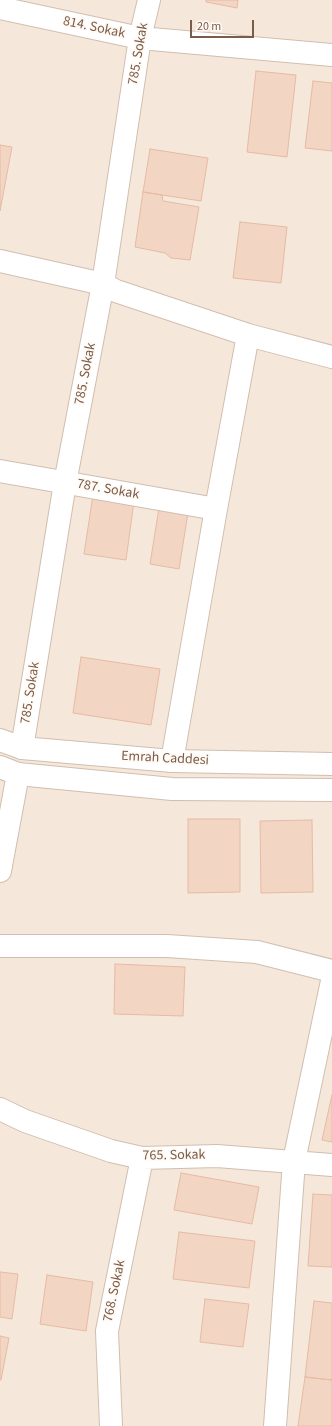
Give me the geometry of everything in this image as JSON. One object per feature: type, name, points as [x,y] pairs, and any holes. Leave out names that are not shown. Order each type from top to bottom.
[{"type":"street","name":"785. Sokak","points":[[22,748],[65,483],[102,284],[140,38],[149,0]]},
{"type":"street","name":"814. Sokak","points":[[0,8],[140,38],[332,55]]},
{"type":"street","points":[[0,261],[102,284],[116,291],[248,334],[332,357]]},
{"type":"street","points":[[172,761],[248,334]]},
{"type":"street","name":"787. Sokak","points":[[0,472],[216,509]]},
{"type":"street","name":"Emrah Caddesi","points":[[0,740],[22,748],[172,761],[332,764]]},
{"type":"street","points":[[0,871],[9,771]]},
{"type":"street","name":"Emrah Caddesi","points":[[9,771],[172,789],[332,790]]},
{"type":"street","points":[[0,946],[167,946],[258,952],[332,971]]},
{"type":"street","points":[[275,1426],[294,1161],[332,981]]},
{"type":"street","name":"765. Sokak","points":[[0,1109],[25,1121],[111,1152],[142,1158],[217,1156],[332,1165]]},
{"type":"street","name":"768. Sokak","points":[[112,1426],[107,1331],[142,1158]]},
{"type":"shaded area","points":[[0,0],[332,0],[332,1426],[0,1426]]},
{"type":"building","points":[[206,0],[238,0],[237,8],[206,2]]},
{"type":"building","points":[[256,71],[296,75],[287,157],[247,152]]},
{"type":"building","points":[[313,81],[332,83],[332,151],[305,148]]},
{"type":"building","points":[[0,145],[12,147],[0,211]]},
{"type":"building","points":[[150,149],[208,158],[201,201],[143,192]]},
{"type":"building","points":[[143,192],[162,195],[163,201],[199,207],[190,260],[171,258],[165,253],[135,247]]},
{"type":"building","points":[[240,222],[287,227],[281,283],[233,278]]},
{"type":"building","points":[[93,495],[134,501],[126,560],[84,554]]},
{"type":"building","points":[[159,508],[188,513],[179,569],[150,564]]},
{"type":"building","points":[[81,657],[160,669],[151,725],[73,713]]},
{"type":"building","points":[[188,819],[240,819],[240,892],[188,893]]},
{"type":"building","points":[[312,820],[313,892],[261,893],[260,821]]},
{"type":"building","points":[[115,964],[185,967],[183,1016],[114,1014]]},
{"type":"building","points":[[332,1095],[332,1142],[322,1140]]},
{"type":"building","points":[[181,1173],[259,1187],[252,1224],[174,1210]]},
{"type":"building","points":[[313,1194],[332,1195],[332,1267],[308,1266]]},
{"type":"building","points":[[179,1232],[255,1241],[249,1288],[173,1279]]},
{"type":"building","points":[[0,1272],[18,1274],[12,1319],[0,1317]]},
{"type":"building","points":[[47,1275],[93,1282],[86,1331],[40,1324]]},
{"type":"building","points":[[205,1299],[249,1304],[243,1347],[200,1342]]},
{"type":"building","points":[[314,1301],[332,1303],[332,1380],[305,1377]]},
{"type":"building","points":[[0,1336],[9,1338],[1,1380],[0,1380]]},
{"type":"building","points":[[305,1377],[332,1380],[332,1426],[298,1426]]}]
